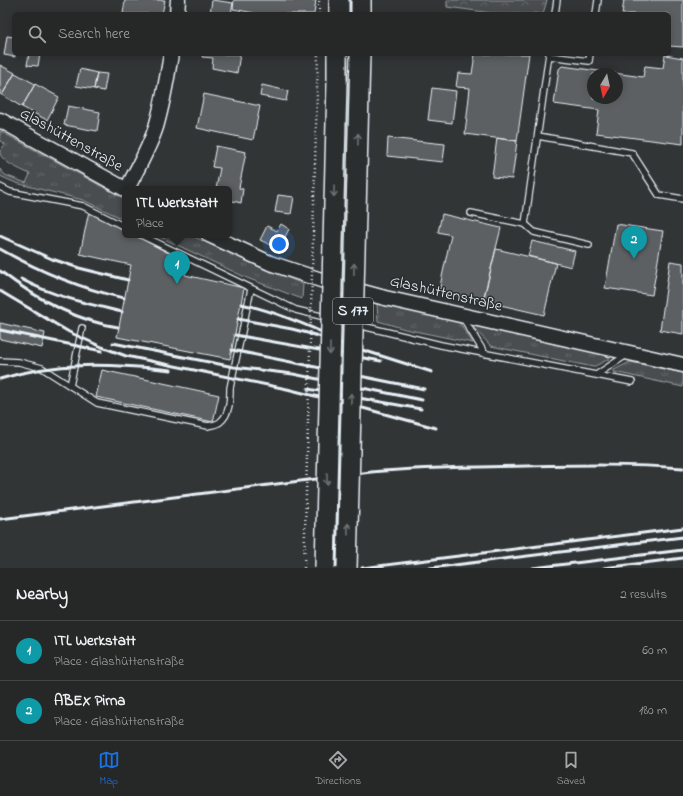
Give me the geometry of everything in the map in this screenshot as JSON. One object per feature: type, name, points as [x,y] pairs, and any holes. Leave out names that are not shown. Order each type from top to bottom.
[{"type":"highway","points":[[338,12],[339,0]]},
{"type":"highway","points":[[361,0],[361,12]]},
{"type":"highway","name":"S 177","points":[[325,568],[338,56]]},
{"type":"highway","name":"S 177","points":[[347,568],[360,56]]},
{"type":"street","points":[[177,12],[178,0]]},
{"type":"street","points":[[128,186],[149,145],[156,127],[163,99],[170,56]]},
{"type":"street","name":"Glashüttenstraße","points":[[0,120],[122,187]]},
{"type":"street","name":"Glashüttenstraße","points":[[216,238],[270,263],[333,284],[683,365]]},
{"type":"lane","points":[[555,12],[556,0]]},
{"type":"lane","points":[[596,12],[598,0]]},
{"type":"lane","points":[[525,224],[549,56]]},
{"type":"lane","points":[[556,56],[589,61],[590,56]]},
{"type":"lane","points":[[538,136],[632,153],[659,195],[683,199]]},
{"type":"lane","points":[[0,187],[10,192],[83,206],[122,226]]},
{"type":"lane","points":[[471,213],[525,224],[534,232],[589,245]]},
{"type":"lane","points":[[147,238],[296,310],[441,345],[632,382]]},
{"type":"lane","points":[[0,361],[19,362],[42,368],[97,403],[208,426],[220,423],[227,413],[230,402],[230,388],[251,289]]},
{"type":"lane","points":[[460,314],[485,354]]},
{"type":"lane","points":[[70,386],[82,328]]},
{"type":"lane","points":[[596,375],[630,353]]},
{"type":"path","points":[[319,0],[319,12]]},
{"type":"path","points":[[304,568],[318,56]]},
{"type":"green space","points":[[447,0],[547,0],[544,12],[485,12],[447,7]]},
{"type":"green space","points":[[0,131],[122,197],[122,219],[83,200],[16,183],[0,176],[0,169],[5,175],[26,183],[30,174],[8,163],[1,156],[0,152],[5,144],[0,141]]},
{"type":"green space","points":[[162,238],[197,238],[303,284],[302,299],[247,278]]},
{"type":"green space","points":[[377,303],[459,322],[473,343],[405,329],[378,321]]},
{"type":"green space","points":[[474,326],[609,356],[609,359],[593,367],[491,346],[474,328]]},
{"type":"green space","points":[[630,362],[683,373],[683,387],[614,372],[614,370]]},
{"type":"building","points":[[125,0],[165,0],[162,12],[123,12]]},
{"type":"building","points":[[212,0],[233,3],[231,12],[210,12]]},
{"type":"building","points":[[234,0],[316,0],[314,12],[249,12],[233,9]]},
{"type":"building","points":[[624,0],[683,0],[683,47],[671,46],[671,12],[622,12]]},
{"type":"building","points":[[7,36],[12,37],[12,56],[15,57],[4,55]]},
{"type":"building","points":[[29,56],[40,56],[38,66],[27,65]]},
{"type":"building","points":[[240,56],[237,73],[212,68],[213,58],[202,57]]},
{"type":"building","points":[[475,56],[529,56],[517,141],[465,134],[470,88],[456,87],[458,73],[472,74]]},
{"type":"building","points":[[665,56],[683,58],[683,144],[596,133],[599,110],[554,104],[559,69],[562,66],[587,69],[587,104],[623,104],[623,74],[643,77],[645,66],[663,68]]},
{"type":"building","points":[[0,65],[15,73],[2,95],[0,94]]},
{"type":"building","points":[[80,69],[97,73],[94,89],[76,86]]},
{"type":"building","points":[[15,73],[35,84],[22,107],[2,95]]},
{"type":"building","points":[[97,73],[107,74],[104,91],[94,89]]},
{"type":"building","points":[[35,84],[59,97],[47,120],[22,107]]},
{"type":"building","points":[[262,85],[288,91],[286,101],[260,96]]},
{"type":"building","points":[[432,88],[456,91],[452,123],[428,120]]},
{"type":"building","points":[[204,94],[260,106],[253,140],[197,128]]},
{"type":"building","points":[[68,106],[100,112],[97,131],[64,125]]},
{"type":"building","points":[[388,138],[445,144],[443,162],[387,156]]},
{"type":"building","points":[[497,138],[517,141],[512,179],[492,177]]},
{"type":"building","points":[[216,146],[246,152],[239,188],[243,189],[241,203],[232,201],[232,186],[217,186],[220,168],[212,167]]},
{"type":"building","points":[[278,195],[294,197],[291,214],[275,212]]},
{"type":"building","points":[[89,211],[122,228],[122,238],[140,238],[188,263],[185,275],[244,288],[230,359],[117,337],[131,265],[80,254]]},
{"type":"building","points":[[442,214],[501,228],[483,301],[439,291],[451,235],[438,232]]},
{"type":"building","points":[[281,224],[289,229],[279,249],[260,240],[267,226],[277,231]]},
{"type":"building","points":[[616,224],[663,231],[652,295],[605,288]]},
{"type":"building","points":[[532,241],[575,251],[571,267],[528,256]]},
{"type":"building","points":[[496,249],[556,263],[544,315],[483,301]]},
{"type":"building","points":[[670,261],[683,263],[683,334],[660,330]]},
{"type":"building","points":[[0,323],[45,333],[42,348],[0,339]]},
{"type":"building","points":[[102,370],[219,395],[213,422],[96,397]]},
{"type":"railway","points":[[0,236],[52,259],[79,268],[128,280]]},
{"type":"railway","points":[[0,249],[60,278],[92,290],[124,298]]},
{"type":"railway","points":[[0,271],[41,299],[71,314],[102,324],[118,327]]},
{"type":"railway","points":[[21,279],[58,295],[83,303],[122,312]]},
{"type":"railway","points":[[0,291],[69,332],[126,356],[287,389],[436,428]]},
{"type":"railway","points":[[241,304],[283,316],[324,333]]},
{"type":"railway","points":[[238,319],[315,335],[432,372]]},
{"type":"railway","points":[[0,330],[102,351]]},
{"type":"railway","points":[[235,335],[381,361]]},
{"type":"railway","points":[[113,343],[234,367],[293,374],[422,400]]},
{"type":"railway","points":[[232,350],[424,389]]},
{"type":"railway","points":[[0,379],[21,373],[63,367],[106,365],[171,370]]},
{"type":"railway","points":[[308,389],[421,409]]},
{"type":"railway","points":[[0,519],[390,470],[586,465],[683,468]]},
{"type":"railway","points":[[362,568],[683,528]]},
{"type":"railway","points":[[430,568],[683,537]]},
{"type":"railway","points":[[533,568],[683,550]]},
{"type":"railway","points":[[604,568],[683,558]]},
{"type":"place","name":"ABEX Pirna","points":[[634,259]]},
{"type":"place","name":"ITL Werkstatt","points":[[177,284]]}]
